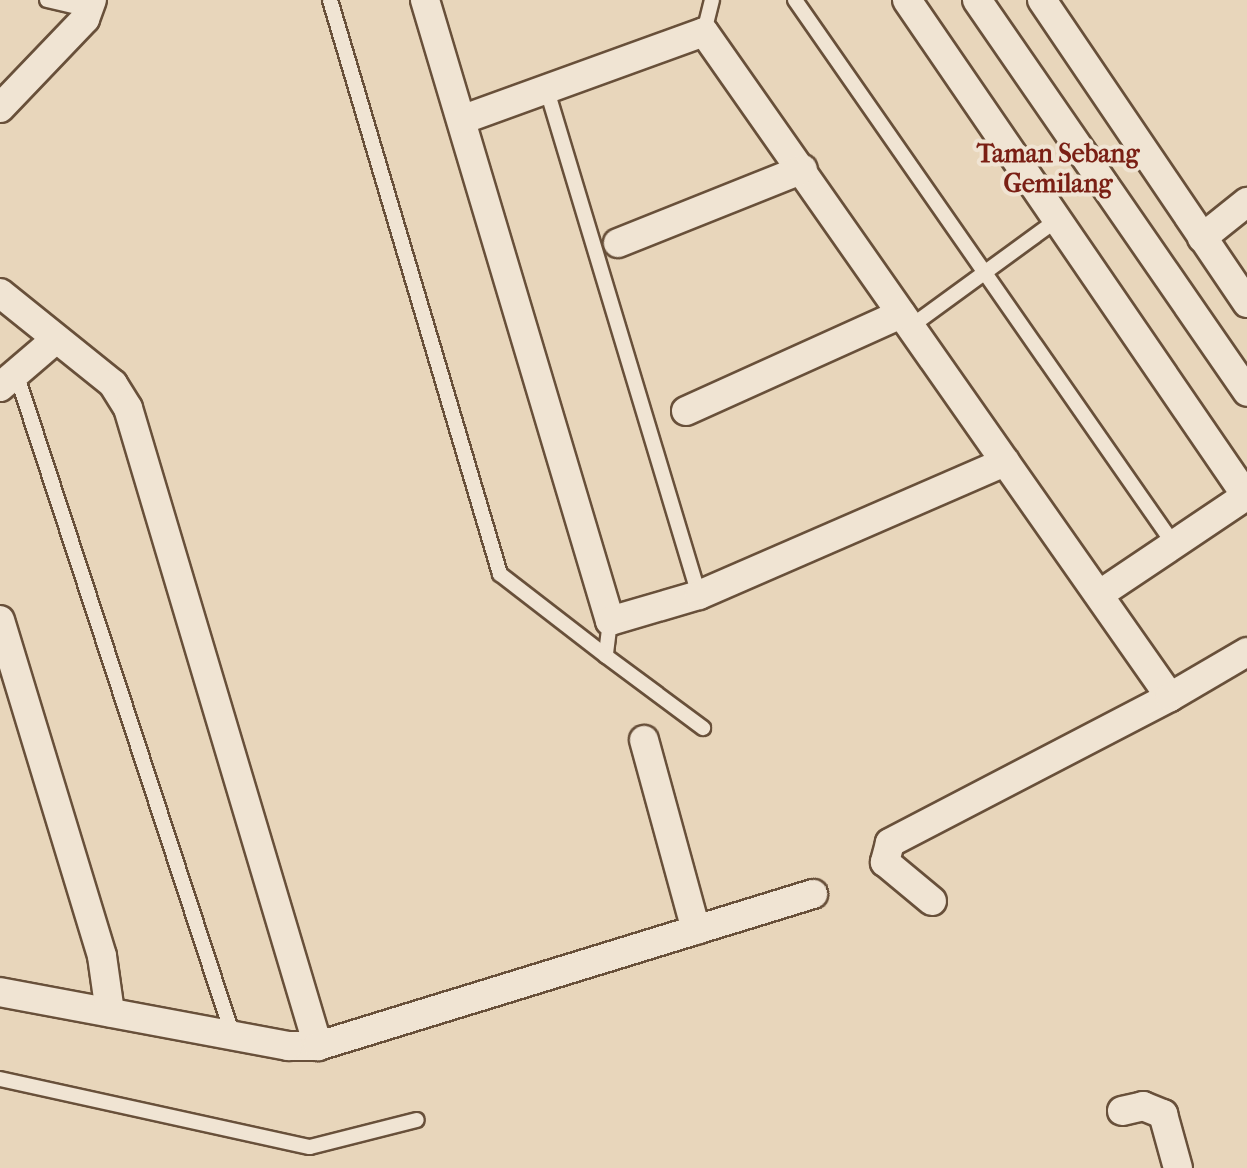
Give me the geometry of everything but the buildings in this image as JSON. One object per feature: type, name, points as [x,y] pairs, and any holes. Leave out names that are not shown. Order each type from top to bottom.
[{"type":"street","points":[[425,0],[464,119],[610,621],[699,595],[1005,462]]},
{"type":"street","points":[[907,0],[1246,497],[1100,594]]},
{"type":"street","points":[[977,0],[1247,392]]},
{"type":"street","points":[[1042,0],[1247,303]]},
{"type":"street","points":[[0,108],[9,84],[91,5]]},
{"type":"street","points":[[464,119],[704,32],[803,169],[1170,697]]},
{"type":"street","points":[[618,243],[803,169]]},
{"type":"street","points":[[1202,238],[1247,202]]},
{"type":"street","points":[[0,293],[113,384],[128,408],[318,1046]]},
{"type":"street","points":[[686,411],[906,320]]},
{"type":"street","points":[[8,380],[56,339]]},
{"type":"street","points":[[0,620],[102,956],[110,1012]]},
{"type":"street","points":[[932,901],[885,862],[890,843],[1170,697],[1247,652]]},
{"type":"street","points":[[644,740],[696,930]]},
{"type":"street","points":[[0,992],[233,1036],[318,1046],[813,894]]},
{"type":"street","points":[[1122,1111],[1143,1106],[1163,1114],[1178,1168]]},
{"type":"lane","points":[[47,0],[91,5]]},
{"type":"lane","points":[[330,0],[500,574],[703,728]]},
{"type":"lane","points":[[704,32],[712,0]]},
{"type":"lane","points":[[795,0],[1173,543]]},
{"type":"lane","points":[[546,87],[699,595]]},
{"type":"lane","points":[[906,320],[986,274],[1057,220]]},
{"type":"lane","points":[[8,380],[233,1036]]},
{"type":"lane","points":[[606,656],[610,621]]},
{"type":"lane","points":[[0,1079],[310,1147],[417,1120]]},
{"type":"district","name":"Taman Sebang Gemilang","points":[[1058,169]]}]
